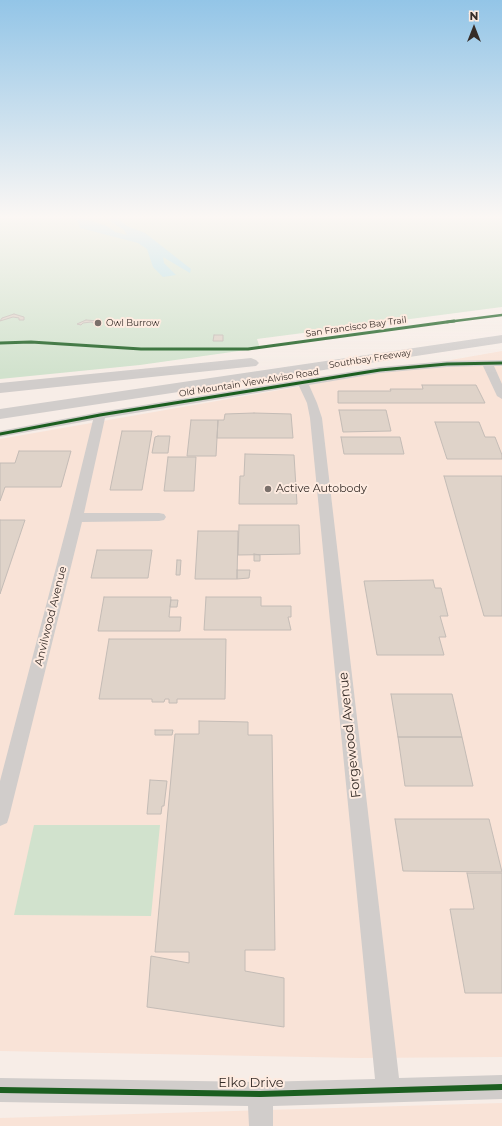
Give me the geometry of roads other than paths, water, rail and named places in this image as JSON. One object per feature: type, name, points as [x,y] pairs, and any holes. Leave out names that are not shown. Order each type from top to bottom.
[{"type":"highway","name":"Southbay Freeway","points":[[0,399],[502,328]]},
{"type":"highway","name":"Southbay Freeway","points":[[0,414],[502,339]]},
{"type":"highway","points":[[0,388],[251,363]]},
{"type":"highway","points":[[0,421],[175,388]]},
{"type":"street","points":[[487,363],[502,396]]},
{"type":"street","name":"Old Mountain View-Alviso Road","points":[[0,434],[100,415],[409,366],[502,363]]},
{"type":"street","name":"Forgewood Avenue","points":[[302,382],[312,403],[316,418],[388,1091]]},
{"type":"street","name":"Anvilwood Avenue","points":[[0,817],[76,518],[100,415]]},
{"type":"street","points":[[76,518],[159,517]]},
{"type":"street","name":"Elko Drive","points":[[0,1090],[260,1094],[502,1087]]},
{"type":"street","points":[[260,1094],[261,1126]]},
{"type":"water","points":[[155,269],[170,269],[176,275],[163,277]]},
{"type":"water","points":[[182,269],[190,269],[190,273]]},
{"type":"place","name":"Owl Burrow","points":[[98,323]]},
{"type":"place","name":"Active Autobody","points":[[268,489]]}]
